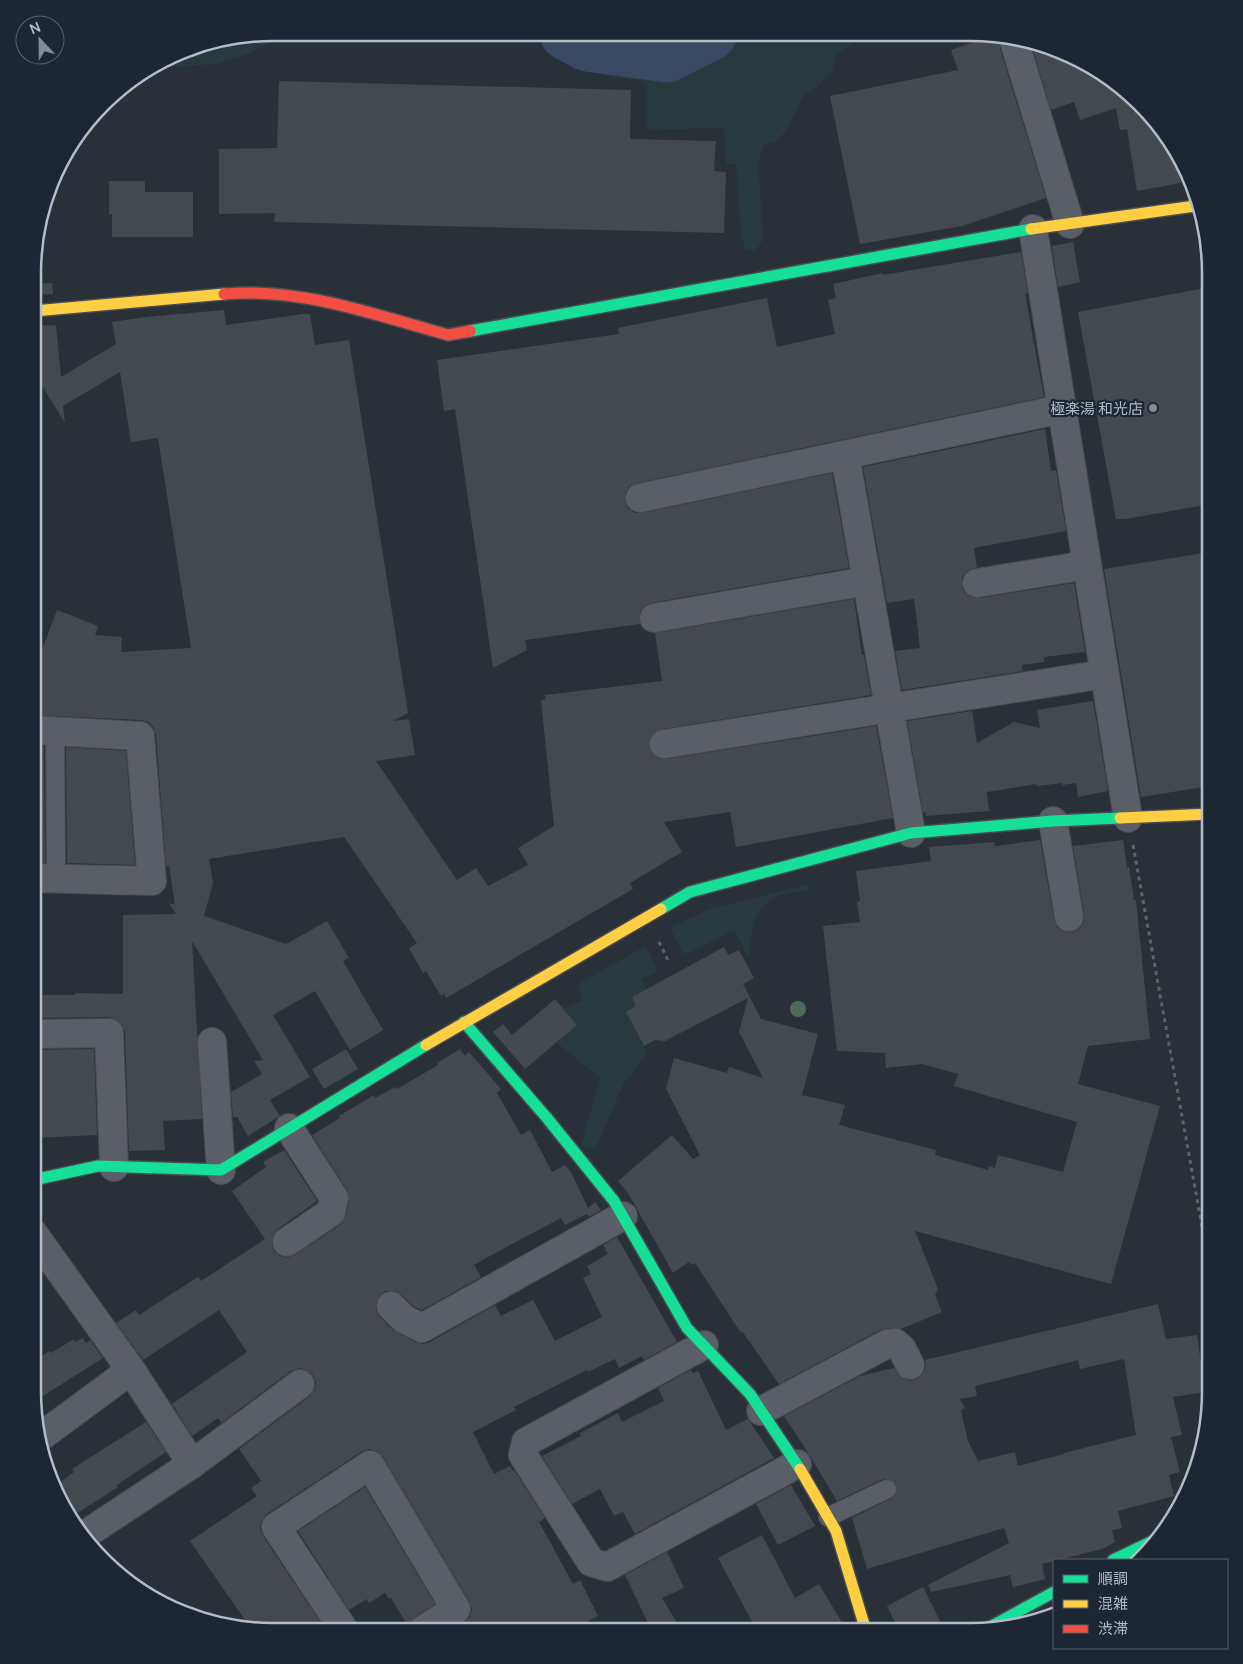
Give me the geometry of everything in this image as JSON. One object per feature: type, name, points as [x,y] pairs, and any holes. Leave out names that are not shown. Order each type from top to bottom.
[{"type":"street","points":[[1016,46],[1070,224]]},
{"type":"street","points":[[41,310],[248,292],[314,299],[448,335],[1033,229],[1191,205]]},
{"type":"street","points":[[1033,229],[1128,818]]},
{"type":"street","points":[[640,498],[1062,409]]},
{"type":"street","points":[[845,455],[911,833]]},
{"type":"street","points":[[977,583],[1086,565]]},
{"type":"street","points":[[654,618],[867,582]]},
{"type":"street","points":[[664,744],[1104,674]]},
{"type":"street","points":[[44,731],[140,736],[152,881],[44,878]]},
{"type":"street","points":[[41,1178],[98,1166],[221,1170],[464,1022],[690,892],[911,833],[1053,821],[1202,814]]},
{"type":"street","points":[[1053,821],[1069,917]]},
{"type":"street","points":[[464,1022],[547,1118],[614,1201],[687,1328],[750,1394],[797,1464],[836,1531],[864,1623]]},
{"type":"street","points":[[41,1034],[109,1033],[114,1167]]},
{"type":"street","points":[[212,1042],[221,1170]]},
{"type":"street","points":[[287,1242],[331,1212],[334,1198],[289,1128]]},
{"type":"street","points":[[391,1306],[404,1319],[422,1328],[623,1216]]},
{"type":"street","points":[[41,1243],[131,1370],[192,1464]]},
{"type":"street","points":[[761,1411],[887,1344],[895,1342],[902,1349],[910,1365]]},
{"type":"street","points":[[704,1345],[526,1442],[523,1455],[591,1562],[607,1567],[797,1464]]},
{"type":"street","points":[[45,1432],[131,1370]]},
{"type":"street","points":[[89,1532],[192,1464],[300,1384]]},
{"type":"street","points":[[339,1623],[276,1527],[370,1466],[456,1609],[443,1623]]},
{"type":"street","points":[[1115,1559],[1142,1546]]},
{"type":"street","points":[[1002,1621],[1053,1593]]},
{"type":"lane","points":[[44,731],[44,878]]},
{"type":"lane","points":[[828,1517],[886,1489]]},
{"type":"path","points":[[1128,818],[1202,1227]]},
{"type":"green space","points":[[276,41],[250,53],[217,64],[166,67],[213,49],[243,43]]},
{"type":"green space","points":[[538,41],[860,41],[837,53],[832,71],[816,88],[805,94],[786,131],[776,141],[765,144],[758,161],[763,240],[756,250],[746,250],[741,234],[736,164],[726,164],[724,128],[647,130],[646,85],[638,80],[614,78],[580,67]]},
{"type":"green space","points":[[809,885],[809,889],[781,895],[764,905],[752,929],[749,958],[734,930],[684,955],[670,928],[709,909]]},
{"type":"green space","points":[[646,946],[658,971],[642,979],[646,990],[632,997],[637,1006],[626,1012],[647,1053],[623,1085],[595,1150],[581,1146],[600,1078],[556,1042],[563,1009],[583,1000],[578,984]]},
{"type":"building","points":[[976,41],[1001,43],[1000,49],[1046,198],[962,226],[860,244],[830,96],[958,70],[951,50]]},
{"type":"building","points":[[1033,50],[1086,72],[1123,99],[1144,120],[1163,144],[1178,171],[1181,183],[1137,191],[1127,129],[1120,130],[1116,108],[1080,120],[1074,102],[1051,110]]},
{"type":"building","points":[[279,81],[631,90],[630,139],[716,141],[714,171],[726,172],[724,233],[274,222],[275,213],[219,214],[219,149],[277,148]]},
{"type":"building","points":[[109,181],[145,181],[145,192],[193,192],[193,237],[112,237],[112,214],[109,214]]},
{"type":"building","points":[[1073,242],[1080,282],[1058,287],[1052,246]]},
{"type":"building","points":[[1021,252],[1028,293],[1025,294],[1044,397],[637,483],[630,486],[625,493],[625,501],[628,508],[635,513],[643,513],[832,473],[849,568],[651,603],[644,606],[640,612],[640,624],[525,640],[527,650],[493,668],[455,409],[444,411],[437,360],[619,334],[618,328],[767,298],[777,347],[835,334],[828,300],[836,298],[833,284],[883,273],[883,275]]},
{"type":"building","points":[[52,283],[53,294],[41,295],[41,284]]},
{"type":"building","name":"極楽湯 和光店","points":[[1202,289],[1202,505],[1126,519],[1116,519],[1078,312]]},
{"type":"building","points":[[224,310],[226,325],[310,314],[315,345],[349,340],[408,713],[393,721],[409,719],[415,755],[376,761],[457,880],[476,868],[488,886],[528,865],[518,848],[554,826],[541,700],[546,699],[545,695],[662,681],[655,633],[854,599],[862,655],[864,655],[871,695],[662,729],[655,732],[650,738],[649,747],[658,758],[666,759],[876,726],[893,818],[736,847],[730,812],[664,822],[682,852],[630,883],[633,889],[446,998],[444,994],[441,996],[426,971],[423,973],[409,948],[417,943],[344,837],[209,859],[213,883],[204,916],[286,944],[327,921],[349,958],[343,961],[383,1030],[350,1050],[315,991],[273,1015],[310,1077],[270,1100],[280,1116],[248,1136],[237,1117],[233,1117],[231,1092],[262,1074],[254,1061],[263,1060],[192,941],[202,1119],[163,1121],[165,1150],[129,1151],[125,1032],[122,1025],[117,1020],[109,1017],[41,1018],[41,995],[75,995],[75,993],[123,994],[123,915],[176,914],[169,903],[175,905],[169,866],[166,866],[156,735],[153,727],[148,722],[141,720],[41,715],[41,652],[57,610],[98,626],[95,635],[122,637],[121,652],[191,648],[158,438],[131,442],[120,372],[63,406],[65,423],[41,384],[41,326],[56,325],[61,377],[116,344],[112,322]]},
{"type":"building","points":[[1045,429],[1051,471],[1056,470],[1066,531],[974,548],[977,567],[967,571],[962,578],[962,586],[965,593],[971,597],[980,598],[1074,583],[1085,652],[1044,657],[1044,662],[1022,665],[1023,671],[902,690],[895,651],[920,648],[914,599],[887,603],[863,467]]},
{"type":"building","points":[[1202,553],[1202,787],[1141,797],[1104,569]]},
{"type":"building","points":[[1093,701],[1108,791],[1078,797],[1076,783],[1037,786],[1036,784],[987,792],[989,811],[926,816],[926,812],[923,813],[907,721],[972,711],[977,743],[1014,722],[1040,728],[1037,710]]},
{"type":"building","points":[[41,746],[44,746],[45,863],[41,863]]},
{"type":"building","points":[[66,747],[126,751],[135,865],[67,863]]},
{"type":"building","points":[[1040,840],[1054,920],[1057,927],[1063,931],[1072,932],[1079,929],[1084,922],[1073,846],[1123,840],[1127,868],[1129,867],[1134,900],[1136,900],[1150,1039],[1088,1046],[1078,1084],[1160,1106],[1111,1284],[915,1231],[938,1289],[935,1295],[942,1312],[901,1329],[880,1330],[779,1384],[742,1331],[741,1333],[695,1263],[691,1265],[689,1262],[673,1273],[628,1193],[618,1181],[672,1135],[693,1159],[700,1155],[666,1089],[674,1058],[727,1073],[729,1067],[763,1078],[739,1032],[748,998],[665,1041],[655,1040],[644,1046],[626,1012],[636,1006],[632,997],[724,947],[728,955],[739,950],[754,978],[743,984],[761,1019],[818,1034],[802,1095],[845,1105],[839,1125],[936,1150],[935,1155],[988,1170],[989,1166],[995,1168],[998,1155],[1063,1172],[1077,1122],[954,1086],[958,1074],[922,1064],[886,1068],[885,1053],[837,1051],[823,926],[860,922],[857,902],[860,901],[856,871],[931,861],[929,847],[994,842],[995,846]]},
{"type":"building","points":[[555,999],[577,1025],[525,1069],[493,1032],[503,1024],[512,1035]]},
{"type":"building","points":[[94,1049],[97,1135],[41,1138],[41,1050]]},
{"type":"building","points":[[346,1049],[358,1069],[324,1089],[312,1069]]},
{"type":"building","points":[[460,1049],[465,1056],[469,1052],[501,1089],[497,1093],[521,1135],[530,1130],[552,1172],[565,1165],[571,1172],[588,1208],[595,1202],[601,1210],[589,1217],[587,1214],[565,1225],[561,1218],[490,1256],[474,1265],[481,1277],[422,1310],[413,1306],[395,1291],[386,1291],[380,1295],[376,1302],[376,1310],[380,1317],[393,1330],[415,1342],[423,1344],[430,1342],[495,1305],[501,1316],[533,1300],[555,1341],[602,1317],[583,1278],[591,1274],[587,1266],[608,1254],[603,1245],[617,1237],[677,1342],[644,1360],[642,1356],[619,1368],[615,1359],[588,1372],[587,1370],[514,1407],[516,1410],[473,1432],[494,1474],[510,1466],[514,1470],[545,1518],[539,1522],[573,1584],[580,1580],[598,1616],[584,1623],[462,1623],[470,1617],[472,1609],[469,1601],[383,1457],[377,1451],[369,1449],[361,1452],[267,1514],[262,1520],[260,1528],[263,1536],[321,1623],[246,1621],[190,1541],[257,1496],[251,1488],[261,1481],[239,1449],[310,1396],[316,1383],[313,1375],[299,1368],[291,1371],[221,1423],[218,1418],[192,1436],[172,1404],[247,1352],[219,1310],[143,1360],[116,1323],[136,1310],[139,1315],[198,1277],[201,1281],[265,1239],[232,1191],[266,1167],[263,1162],[284,1150],[317,1201],[278,1229],[273,1235],[272,1244],[274,1251],[280,1256],[288,1258],[340,1225],[346,1215],[349,1201],[347,1190],[312,1135],[374,1095],[375,1098],[395,1087],[397,1089],[438,1065],[437,1063]]},
{"type":"building","points":[[1158,1304],[1166,1339],[1197,1335],[1202,1371],[1202,1392],[1173,1397],[1182,1435],[1171,1437],[1180,1472],[1169,1475],[1174,1496],[1118,1511],[1122,1528],[1112,1530],[1115,1542],[1102,1549],[1062,1559],[1053,1559],[1053,1561],[1042,1564],[1045,1579],[1013,1587],[1010,1575],[931,1592],[928,1585],[1009,1543],[1004,1528],[867,1569],[852,1518],[892,1498],[897,1490],[896,1484],[888,1479],[883,1479],[837,1501],[784,1416],[860,1376],[894,1368],[902,1378],[910,1381],[917,1379],[923,1373],[926,1366],[925,1360]],"holes":[[[1124,1359],[1136,1435],[1018,1466],[1015,1452],[978,1461],[968,1441],[961,1410],[965,1408],[960,1399],[977,1396],[975,1386],[1078,1360],[1080,1369]]]},
{"type":"building","points":[[83,1338],[86,1343],[90,1340],[103,1358],[41,1397],[41,1356],[49,1351],[51,1353],[74,1339],[75,1342]]},
{"type":"building","points":[[691,1370],[693,1373],[698,1371],[726,1430],[748,1419],[774,1458],[635,1534],[623,1512],[614,1516],[600,1489],[572,1504],[542,1456],[581,1436],[580,1433],[618,1413],[622,1422],[664,1401],[658,1388]]},
{"type":"building","points":[[146,1422],[166,1452],[117,1485],[118,1487],[76,1514],[60,1482],[74,1472],[72,1469]]},
{"type":"building","points":[[791,1485],[815,1526],[778,1545],[756,1504]]},
{"type":"building","points":[[365,1487],[435,1604],[415,1617],[410,1623],[406,1623],[391,1598],[389,1599],[385,1593],[369,1603],[367,1599],[349,1610],[298,1531]]},
{"type":"building","points":[[762,1535],[795,1598],[819,1584],[842,1623],[753,1623],[718,1558]]},
{"type":"building","points":[[667,1552],[684,1588],[662,1598],[677,1623],[648,1623],[625,1575]]},
{"type":"building","points":[[923,1587],[941,1623],[895,1623],[887,1606]]},
{"type":"waterway","points":[[582,41],[587,44],[667,55],[695,41]]},
{"type":"traffic: fast","points":[[470,331],[1031,229]]},
{"type":"traffic: fast","points":[[661,909],[690,892],[911,833],[1053,821],[1120,818]]},
{"type":"traffic: fast","points":[[464,1022],[547,1118],[614,1201],[687,1328],[750,1394],[800,1469]]},
{"type":"traffic: fast","points":[[41,1178],[98,1166],[221,1170],[426,1045]]},
{"type":"traffic: fast","points":[[1115,1559],[1142,1546]]},
{"type":"traffic: fast","points":[[1002,1621],[1053,1593]]},
{"type":"traffic: slow","points":[[1031,229],[1192,206]]},
{"type":"traffic: slow","points":[[41,310],[224,294]]},
{"type":"traffic: slow","points":[[1120,818],[1202,814]]},
{"type":"traffic: slow","points":[[426,1045],[661,909]]},
{"type":"traffic: slow","points":[[800,1469],[836,1531],[864,1623]]},
{"type":"traffic: jam","points":[[224,294],[252,293],[309,299],[365,311],[448,335],[470,331]]},
{"type":"place","name":"極楽湯 和光店","points":[[1153,408]]}]
